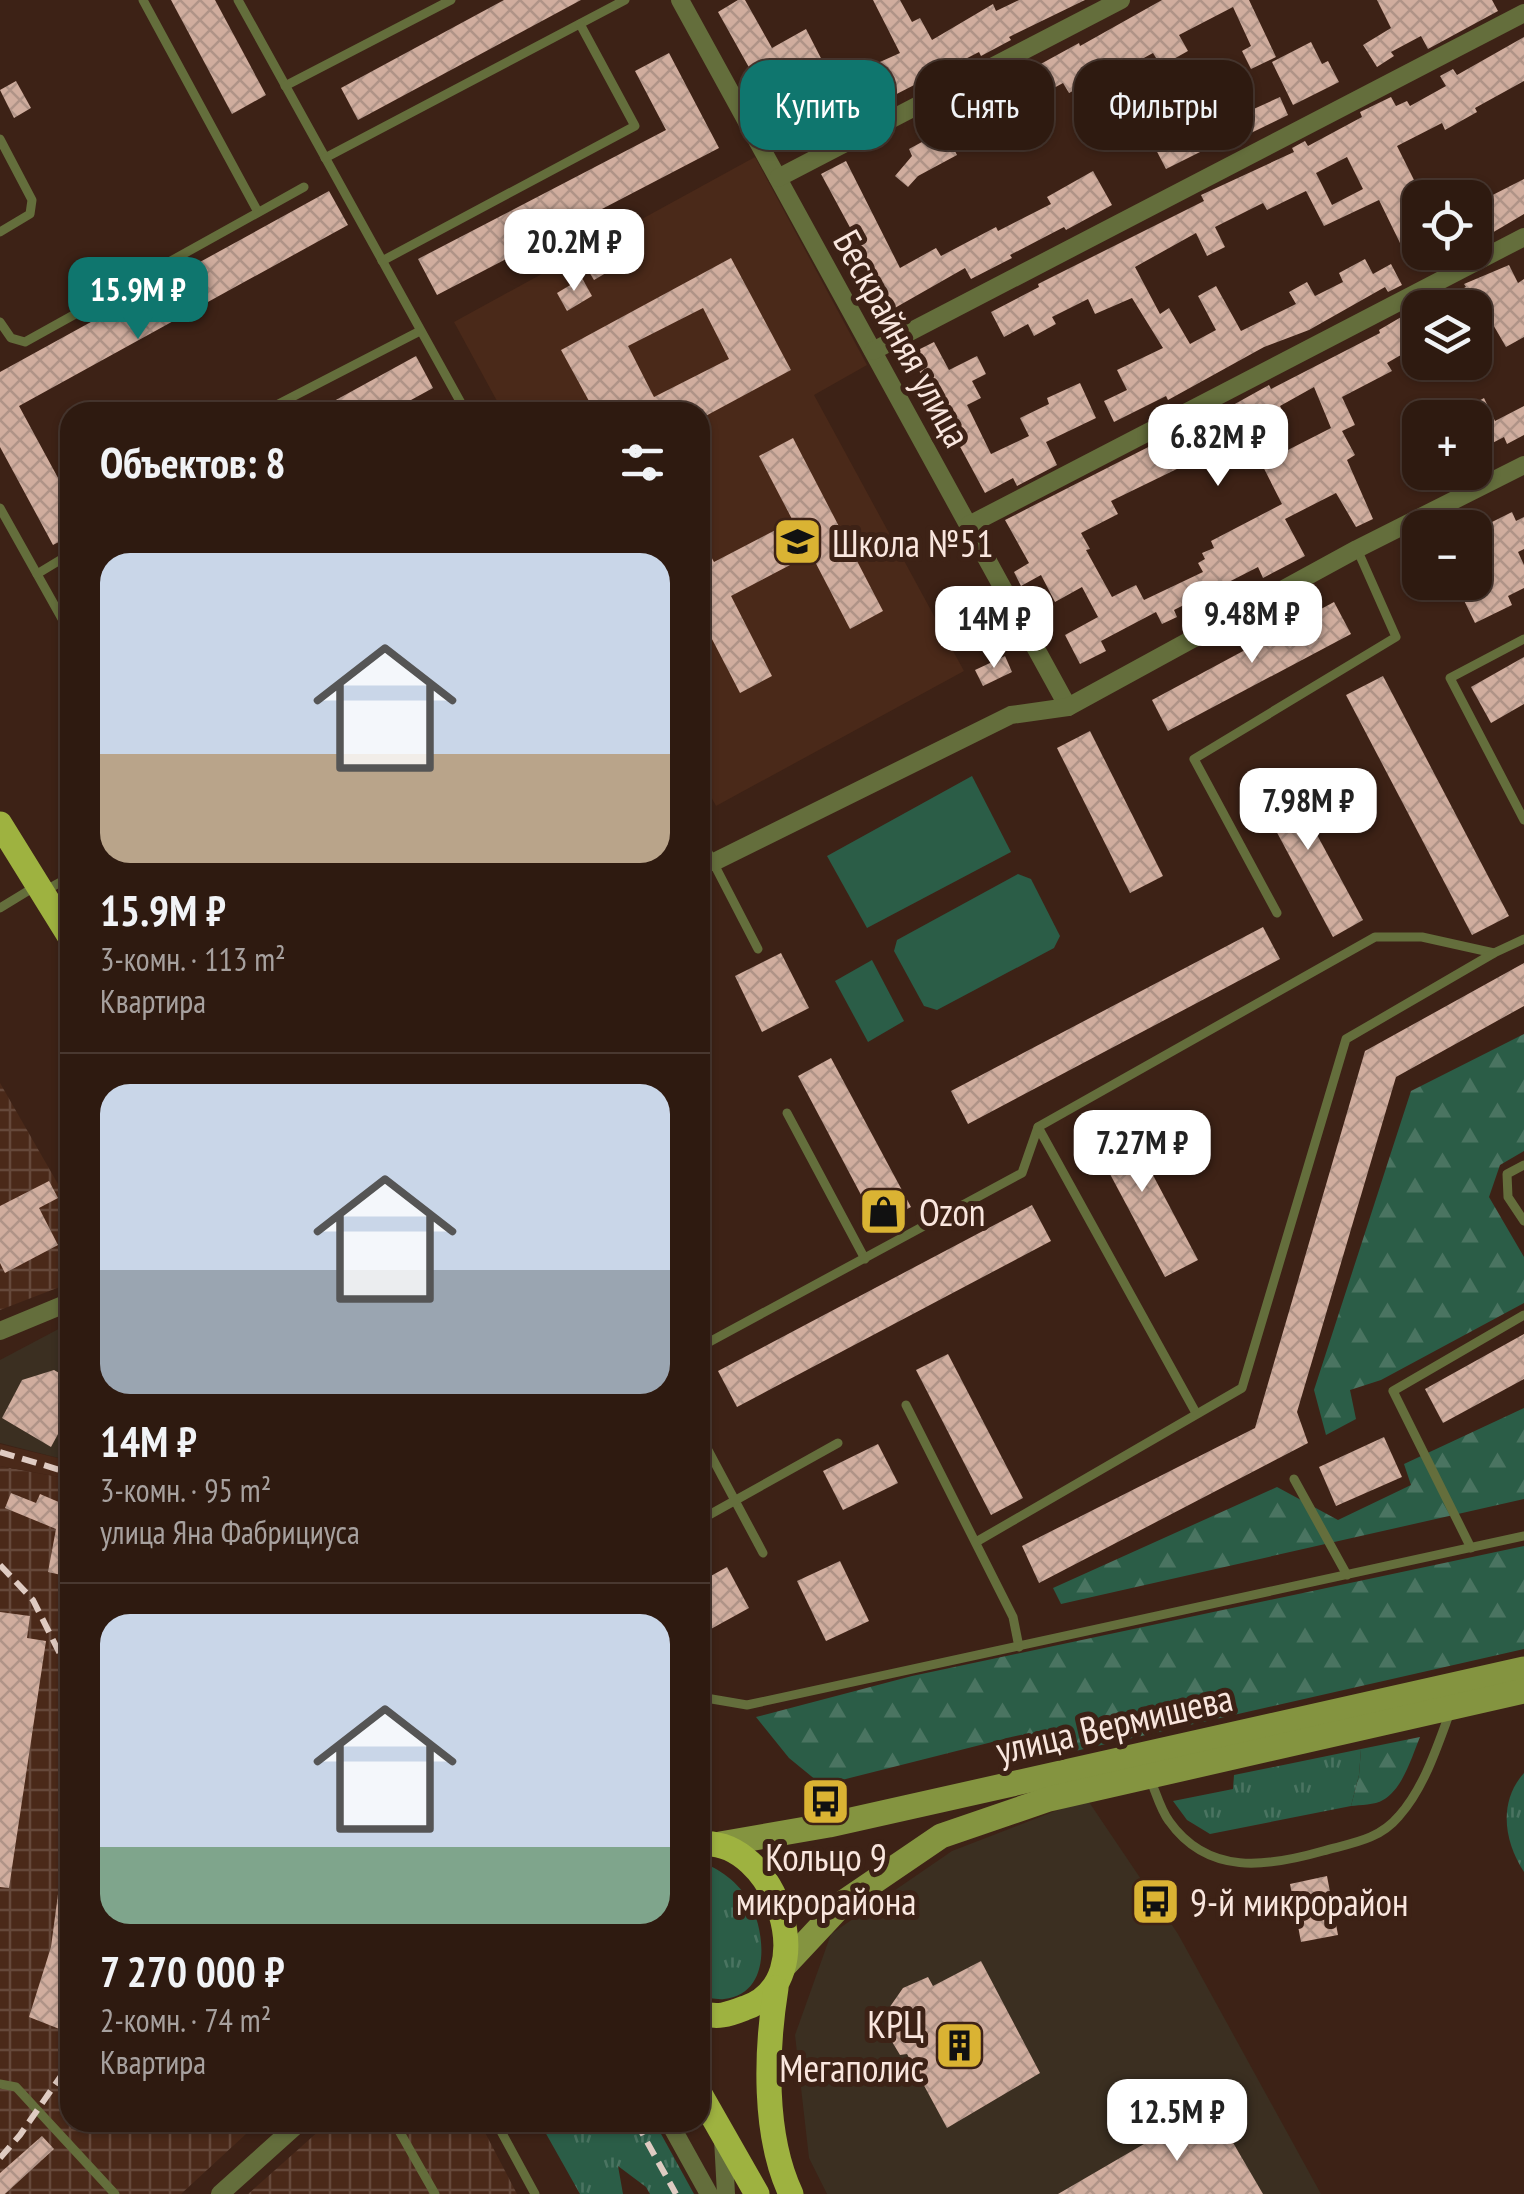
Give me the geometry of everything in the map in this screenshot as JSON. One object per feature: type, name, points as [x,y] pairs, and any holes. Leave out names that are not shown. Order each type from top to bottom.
[{"type":"main road","points":[[0,824],[60,920]]},
{"type":"main road","name":"улица Вермишева","points":[[710,1843],[829,1825],[1524,1669]]},
{"type":"main road","name":"улица Вермишева","points":[[781,1976],[844,1902],[940,1836],[1048,1799],[1524,1692]]},
{"type":"main road","points":[[710,1844],[750,1863],[776,1898],[786,1944],[768,2086],[771,2115],[791,2194]]},
{"type":"main road","points":[[710,2016],[718,2018],[756,2005],[781,1976]]},
{"type":"main road","points":[[710,2111],[758,2194]]},
{"type":"street","name":"Бескрайняя улица","points":[[680,0],[1068,707]]},
{"type":"street","points":[[778,178],[1121,0]]},
{"type":"street","points":[[873,351],[1524,14]]},
{"type":"street","points":[[968,525],[1524,237]]},
{"type":"street","points":[[714,862],[1011,715],[1068,707],[1357,550],[1524,465]]},
{"type":"street","points":[[0,1331],[60,1306]]},
{"type":"street","points":[[220,2194],[289,2132]]},
{"type":"street","points":[[675,2132],[709,2194]]},
{"type":"street","points":[[723,2134],[726,2194]]},
{"type":"lane","points":[[143,0],[258,212]]},
{"type":"lane","points":[[238,0],[460,402]]},
{"type":"lane","points":[[285,86],[451,0]]},
{"type":"lane","points":[[325,158],[625,0]]},
{"type":"lane","points":[[382,261],[635,126],[580,24]]},
{"type":"lane","points":[[0,139],[32,200],[30,214],[0,232]]},
{"type":"lane","points":[[0,322],[12,338],[25,342],[304,187]]},
{"type":"lane","points":[[282,402],[420,330]]},
{"type":"lane","points":[[0,508],[60,615]]},
{"type":"lane","points":[[1277,913],[1194,759],[1396,637],[1357,550]]},
{"type":"lane","points":[[37,574],[60,560]]},
{"type":"lane","points":[[1524,639],[1450,678],[1524,820]]},
{"type":"lane","points":[[710,855],[758,950]]},
{"type":"lane","points":[[0,908],[60,880]]},
{"type":"lane","points":[[710,1342],[1022,1173],[1038,1127],[1375,937],[1422,938],[1494,953]]},
{"type":"lane","points":[[976,1542],[1242,1388],[1346,1039],[1524,939]]},
{"type":"lane","points":[[788,1112],[866,1259]]},
{"type":"lane","points":[[1038,1127],[1196,1414]]},
{"type":"lane","points":[[1524,1164],[1507,1174],[1508,1197],[1524,1221]]},
{"type":"lane","points":[[1471,1548],[1392,1390],[1524,1314]]},
{"type":"lane","points":[[906,1406],[1013,1616],[1020,1647]]},
{"type":"lane","points":[[710,1514],[838,1442]]},
{"type":"lane","points":[[710,1455],[763,1553]]},
{"type":"lane","points":[[1294,1479],[1347,1575]]},
{"type":"lane","points":[[710,1699],[747,1705],[1524,1536]]},
{"type":"lane","points":[[1149,1776],[1167,1819],[1192,1847],[1222,1861],[1277,1864],[1377,1836],[1400,1816],[1423,1778],[1452,1708]]},
{"type":"lane","points":[[0,2084],[16,2087],[115,2194]]},
{"type":"lane","points":[[400,2132],[436,2194]]},
{"type":"lane","points":[[501,2132],[535,2194]]},
{"type":"shaded area","name":"Школа №51","points":[[755,157],[867,365],[814,395],[964,671],[716,806],[710,795],[710,402],[498,402],[454,322]]},
{"type":"shaded area","points":[[0,1083],[60,1188],[60,1287],[0,1310]]},
{"type":"shaded area","points":[[60,1328],[60,1458],[0,1443],[0,1360]]},
{"type":"shaded area","points":[[0,1444],[60,1459],[60,1477],[0,1466]]},
{"type":"shaded area","points":[[0,1466],[60,1477],[60,2132],[248,2132],[181,2194],[0,2194]]},
{"type":"shaded area","points":[[1089,1802],[1178,1934],[1321,2194],[827,2194],[809,2158],[795,2035],[831,1934],[952,1851],[1068,1806]]},
{"type":"shaded area","points":[[318,2132],[485,2132],[517,2194],[248,2194]]},
{"type":"green space","points":[[972,776],[1011,852],[867,928],[827,856]]},
{"type":"green space","points":[[1018,874],[1031,879],[1060,936],[1054,948],[937,1010],[924,1006],[894,951],[897,940]]},
{"type":"green space","points":[[872,960],[904,1021],[868,1042],[835,981]]},
{"type":"green space","points":[[1524,1034],[1524,1151],[1500,1165],[1489,1197],[1524,1257],[1524,1303],[1381,1380],[1350,1390],[1356,1419],[1326,1435],[1314,1390],[1411,1091]]},
{"type":"green space","points":[[1524,1408],[1524,1499],[1061,1604],[1053,1588],[1277,1487],[1338,1520],[1411,1485],[1404,1464]]},
{"type":"green space","points":[[1524,1546],[1524,1649],[1062,1754],[1004,1739],[822,1785],[789,1758],[756,1717],[912,1676]]},
{"type":"green space","points":[[1420,1737],[1406,1772],[1390,1795],[1376,1803],[1351,1806],[1361,1749]]},
{"type":"green space","points":[[1361,1749],[1351,1806],[1210,1834],[1187,1820],[1173,1801],[1233,1789],[1234,1775]]},
{"type":"green space","points":[[1524,1773],[1524,1872],[1508,1835],[1507,1809]]},
{"type":"green space","points":[[710,1867],[740,1888],[749,1901],[761,1944],[761,1960],[751,1986],[740,1995],[710,1998]]},
{"type":"green space","points":[[545,2132],[660,2132],[694,2194],[650,2194],[618,2166],[623,2194],[580,2194]]},
{"type":"building","points":[[171,0],[215,0],[266,95],[232,114]]},
{"type":"building","points":[[504,0],[581,0],[358,120],[341,88]]},
{"type":"building","points":[[745,0],[772,48],[806,29],[822,60],[745,60],[718,12]]},
{"type":"building","points":[[873,0],[900,0],[912,22],[920,18],[932,40],[993,4],[996,11],[1019,0],[1085,0],[1009,37],[1011,40],[981,56],[979,52],[963,60],[915,60],[915,85],[895,95],[895,60],[884,60],[900,53]]},
{"type":"building","points":[[1162,0],[1249,0],[1276,57],[1253,68],[1253,60],[1246,60],[1242,51],[1251,46],[1233,7],[1179,35],[1188,51],[1172,60],[1157,60],[1153,53],[1140,60],[1074,60],[1074,90],[1069,93],[1063,83],[1054,88],[1054,60],[1048,60],[1079,43],[1080,46]]},
{"type":"building","points":[[1377,0],[1492,0],[1498,11],[1428,49],[1421,36],[1391,52],[1394,56],[1377,67],[1363,45],[1391,28]]},
{"type":"building","points":[[1524,37],[1524,81],[1445,130],[1442,123],[1397,146],[1414,180],[1402,180],[1402,242],[1379,200],[1324,226],[1306,191],[1267,210],[1263,203],[1215,227],[1225,247],[1207,256],[1196,233],[1135,267],[1160,314],[1169,308],[1190,344],[1216,330],[1198,296],[1216,286],[1241,331],[1296,304],[1289,292],[1307,282],[1315,296],[1343,282],[1339,273],[1365,259],[1373,274],[1391,264],[1402,285],[1388,292],[1385,287],[1309,330],[1264,347],[1168,400],[1166,396],[1114,422],[1104,401],[1127,390],[1117,370],[1163,348],[1132,298],[1095,314],[1088,299],[1052,317],[1056,324],[1034,336],[1028,324],[1004,337],[991,312],[1039,287],[1038,284],[1204,201],[1201,195],[1294,152],[1292,148],[1305,141],[1308,146],[1362,117],[1360,112],[1391,97],[1396,106],[1407,101],[1410,106],[1446,86],[1440,76],[1453,69],[1457,75]],"holes":[[[1347,157],[1363,189],[1332,205],[1316,173]]]},
{"type":"building","points":[[1311,42],[1322,64],[1328,61],[1339,82],[1293,105],[1272,62]]},
{"type":"building","points":[[669,53],[719,148],[437,295],[418,259],[666,130],[635,71]]},
{"type":"building","points":[[16,81],[31,108],[14,118],[0,90]]},
{"type":"building","points":[[1280,97],[1288,115],[1253,132],[1253,109]]},
{"type":"building","points":[[915,146],[915,150],[954,150],[957,155],[918,176],[908,187],[895,176],[912,156],[909,149]]},
{"type":"building","points":[[1156,150],[1204,150],[1166,169]]},
{"type":"building","points":[[846,161],[900,268],[936,248],[941,256],[996,227],[998,231],[1051,204],[1047,197],[1093,171],[1112,205],[1010,255],[1012,258],[971,279],[965,268],[886,313],[846,237],[853,233],[821,174]]},
{"type":"building","points":[[1524,179],[1524,214],[1492,233],[1492,195]]},
{"type":"building","points":[[329,191],[348,225],[19,406],[60,482],[60,541],[53,545],[0,447],[0,372]]},
{"type":"building","points":[[632,234],[642,252],[594,280],[583,262]]},
{"type":"building","points":[[731,258],[791,370],[710,414],[710,402],[590,402],[561,350]],"holes":[[[703,308],[729,359],[654,397],[628,346]]]},
{"type":"building","points":[[1509,265],[1518,283],[1524,279],[1524,337],[1506,347],[1492,323],[1492,290],[1460,290],[1466,287],[1464,284]]},
{"type":"building","points":[[582,278],[592,296],[567,311],[557,293]]},
{"type":"building","points":[[1402,317],[1402,354],[1387,363],[1392,371],[1342,397],[1355,425],[1342,431],[1355,455],[1347,460],[1373,519],[1356,527],[1336,493],[1285,519],[1305,556],[1263,578],[1258,567],[1174,610],[1177,617],[1162,624],[1156,612],[1101,641],[1106,651],[1080,664],[1065,635],[1098,617],[1082,587],[1055,602],[1041,575],[1021,586],[1014,572],[1029,563],[1005,520],[1166,438],[1181,467],[1111,501],[1118,514],[1081,533],[1112,597],[1136,585],[1144,600],[1203,572],[1198,563],[1205,559],[1202,553],[1214,548],[1211,541],[1282,504],[1253,447],[1217,463],[1197,425],[1269,385],[1271,389],[1380,333],[1379,330]],"holes":[[[1314,387],[1331,428],[1282,453],[1266,423],[1284,414],[1280,406]]]},
{"type":"building","points":[[934,342],[949,370],[977,356],[986,374],[972,381],[981,398],[967,405],[991,454],[1029,436],[1020,418],[1049,404],[1047,398],[1080,383],[1096,418],[1046,442],[1057,465],[1017,486],[1013,478],[985,493],[910,354]]},
{"type":"building","points":[[416,356],[433,388],[407,402],[332,402]]},
{"type":"building","points":[[1524,406],[1524,435],[1507,444],[1504,437],[1492,443],[1492,415],[1495,421]]},
{"type":"building","points":[[793,438],[883,611],[850,629],[811,554],[731,596],[772,676],[740,693],[710,635],[710,555],[714,562],[793,521],[759,456]]},
{"type":"building","points":[[1512,512],[1516,521],[1524,517],[1524,549],[1518,552],[1524,565],[1524,588],[1508,596],[1512,605],[1475,623],[1464,600],[1492,600],[1492,522]]},
{"type":"building","points":[[1334,602],[1351,634],[1168,731],[1152,700]]},
{"type":"building","points":[[1005,656],[1012,672],[983,686],[975,670]]},
{"type":"building","points":[[1524,657],[1524,704],[1491,723],[1471,687]]},
{"type":"building","points":[[1383,676],[1509,916],[1472,935],[1346,695]]},
{"type":"building","points":[[1090,731],[1163,876],[1130,893],[1057,748]]},
{"type":"building","points":[[1282,770],[1363,920],[1333,937],[1252,786]]},
{"type":"building","points":[[1263,927],[1280,959],[968,1124],[951,1091]]},
{"type":"building","points":[[781,953],[809,1008],[762,1032],[735,976]]},
{"type":"building","points":[[1524,963],[1524,1006],[1396,1077],[1297,1412],[1308,1443],[1039,1583],[1022,1546],[1255,1428],[1365,1051]]},
{"type":"building","points":[[831,1058],[911,1207],[877,1225],[798,1076]]},
{"type":"building","points":[[1120,1113],[1198,1260],[1165,1277],[1087,1131]]},
{"type":"building","points":[[49,1181],[58,1198],[39,1208],[58,1245],[5,1273],[0,1263],[0,1206]]},
{"type":"building","points":[[1032,1205],[1051,1241],[737,1407],[718,1371]]},
{"type":"building","points":[[1524,1334],[1524,1379],[1443,1423],[1425,1389]]},
{"type":"building","points":[[948,1354],[1023,1498],[991,1515],[916,1370]]},
{"type":"building","points":[[54,1370],[60,1374],[60,1430],[51,1447],[2,1418],[22,1380]]},
{"type":"building","points":[[1384,1437],[1402,1477],[1336,1506],[1319,1467]]},
{"type":"building","points":[[878,1444],[898,1483],[843,1510],[823,1471]]},
{"type":"building","points":[[11,1493],[36,1503],[40,1494],[60,1503],[60,1575],[48,1572],[56,1529],[5,1508]]},
{"type":"building","points":[[840,1561],[869,1621],[826,1641],[797,1581]]},
{"type":"building","points":[[727,1567],[749,1608],[710,1629],[710,1576]]},
{"type":"building","points":[[0,1612],[30,1616],[27,1638],[46,1641],[9,1888],[0,1887]]},
{"type":"building","points":[[1327,1876],[1338,1935],[1301,1942],[1290,1884]]},
{"type":"building","points":[[60,1879],[60,2029],[29,2017],[51,1947]]},
{"type":"building","name":"КРЦ Мегаполис","points":[[981,1961],[1040,2073],[947,2128],[907,2054],[900,2055],[888,2035],[887,2011],[903,1988],[928,1977],[933,1986]]},
{"type":"building","points":[[1211,2105],[1263,2194],[1058,2194]]},
{"type":"building","points":[[42,2136],[54,2149],[5,2194],[0,2194],[0,2173]]},
{"type":"railway","points":[[0,1452],[60,1470]]},
{"type":"railway","points":[[0,1565],[33,1600],[60,1654]]},
{"type":"railway","points":[[0,2158],[60,2077]]},
{"type":"railway","points":[[642,2132],[676,2194]]},
{"type":"place","name":"Школа №51","points":[[797,542]]},
{"type":"place","name":"Ozon","points":[[884,1211]]},
{"type":"place","name":"Кольцо 9 микрорайона","points":[[826,1802]]},
{"type":"place","name":"9-й микрорайон","points":[[1155,1901]]},
{"type":"place","name":"КРЦ Мегаполис","points":[[959,2045]]}]
